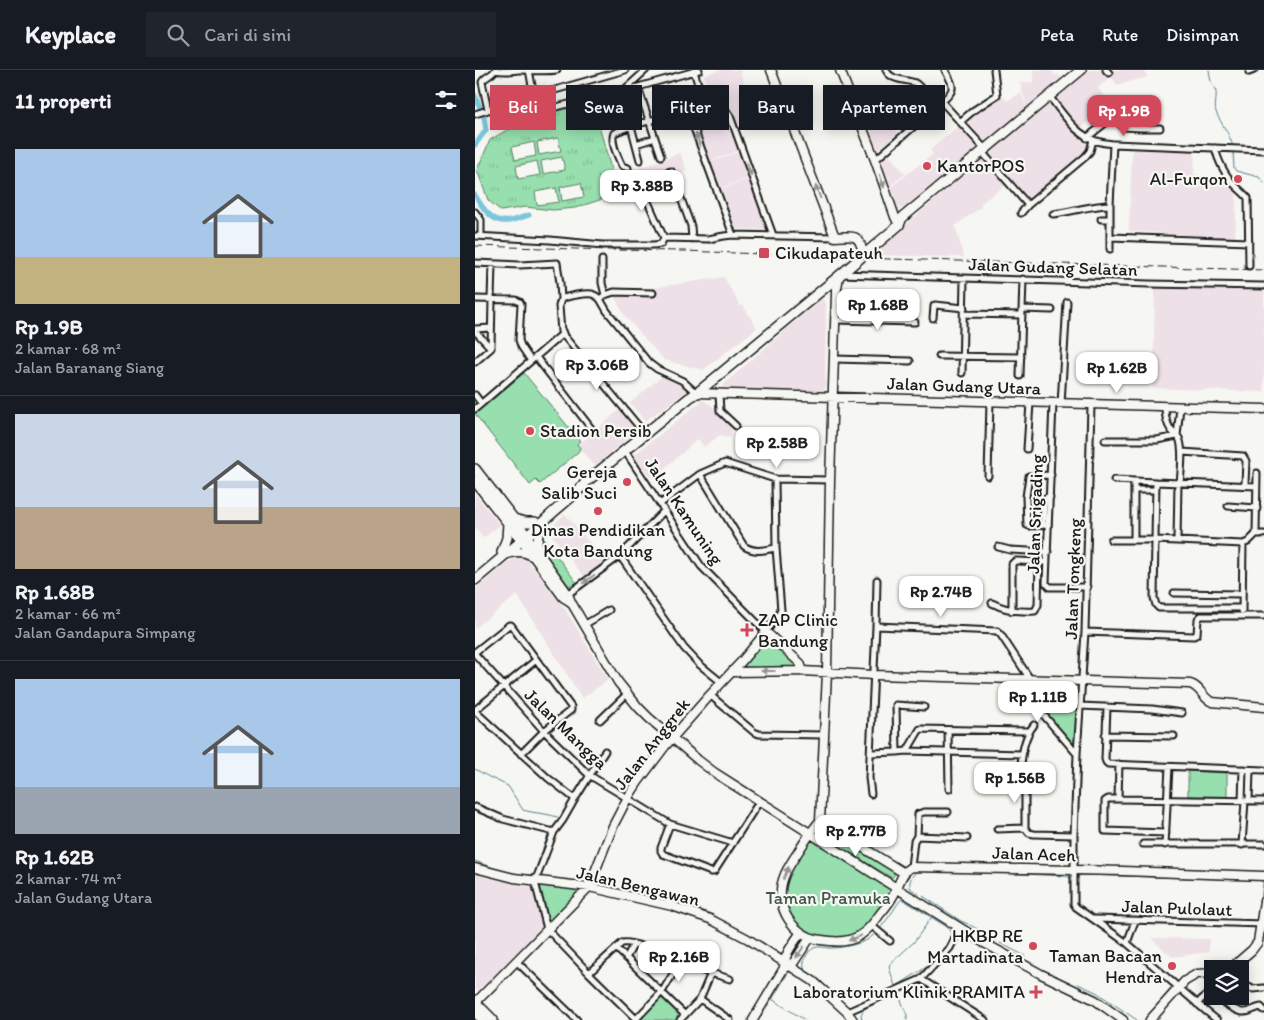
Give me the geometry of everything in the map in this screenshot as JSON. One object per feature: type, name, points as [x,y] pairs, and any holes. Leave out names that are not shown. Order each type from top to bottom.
[{"type":"main road","points":[[744,351],[821,291],[899,221],[1081,70]]},
{"type":"main road","points":[[475,574],[547,518],[862,249],[899,221]]},
{"type":"main road","points":[[475,469],[523,536]]},
{"type":"main road","points":[[475,482],[511,521],[535,522]]},
{"type":"main road","points":[[523,536],[535,522],[577,486],[587,482]]},
{"type":"main road","points":[[475,580],[503,553],[511,521]]},
{"type":"main road","points":[[475,1005],[483,1020]]},
{"type":"main road","points":[[475,1005],[493,1020]]},
{"type":"street","points":[[481,113],[482,82],[484,78],[495,70],[543,72],[557,70]]},
{"type":"street","points":[[529,70],[532,85]]},
{"type":"street","points":[[556,90],[625,70]]},
{"type":"street","points":[[628,85],[646,70]]},
{"type":"street","points":[[673,70],[674,77]]},
{"type":"street","points":[[771,70],[835,237]]},
{"type":"street","points":[[840,70],[899,221]]},
{"type":"street","points":[[887,70],[890,76],[918,85]]},
{"type":"street","points":[[945,70],[953,88],[945,99]]},
{"type":"street","points":[[960,122],[997,95],[994,70]]},
{"type":"street","points":[[642,86],[697,71],[699,85]]},
{"type":"street","points":[[1049,96],[1078,131],[1090,139],[1113,144],[1264,150]]},
{"type":"street","points":[[642,99],[661,156]]},
{"type":"street","points":[[945,105],[1028,205]]},
{"type":"street","points":[[729,115],[773,235]]},
{"type":"street","points":[[1021,212],[1085,157],[1090,151],[1090,139],[1093,132],[1113,117],[1123,126],[1160,128]]},
{"type":"street","points":[[642,123],[652,120]]},
{"type":"street","points":[[621,130],[614,133],[612,138],[622,166],[628,168]]},
{"type":"street","points":[[632,130],[640,160]]},
{"type":"street","points":[[695,130],[733,235]]},
{"type":"street","points":[[875,160],[910,130]]},
{"type":"street","points":[[636,144],[655,138]]},
{"type":"street","points":[[1110,249],[1113,144]]},
{"type":"street","points":[[1215,148],[1226,174],[1248,198],[1249,266]]},
{"type":"street","points":[[648,179],[671,171],[691,226],[692,239]]},
{"type":"street","points":[[638,179],[664,238]]},
{"type":"street","points":[[1053,214],[1110,204]]},
{"type":"street","points":[[475,212],[481,220],[478,236],[601,244],[654,245],[661,244],[664,238]]},
{"type":"street","points":[[1101,219],[1110,219]]},
{"type":"street","points":[[664,238],[714,239],[733,235],[853,236],[860,242],[862,249]]},
{"type":"street","points":[[1110,237],[1249,242]]},
{"type":"street","points":[[602,260],[602,283],[605,294]]},
{"type":"street","points":[[475,263],[557,263],[560,283],[561,299],[559,306],[562,335],[645,434]]},
{"type":"street","points":[[475,362],[491,348],[492,264]]},
{"type":"street","points":[[840,275],[837,294],[834,360],[827,673],[820,821],[787,869],[781,887],[781,897],[789,921],[810,938],[833,942],[845,941],[861,936],[876,928],[904,873],[907,868],[911,867],[914,841],[917,836],[918,814],[924,812],[948,812]]},
{"type":"street","name":"Jalan Gudang Selatan","points":[[840,275],[1264,286]]},
{"type":"street","points":[[962,373],[963,279]]},
{"type":"street","points":[[1020,376],[1023,279]]},
{"type":"street","points":[[821,291],[837,294]]},
{"type":"street","points":[[600,298],[605,294],[614,292],[653,292]]},
{"type":"street","points":[[561,299],[585,294],[592,294],[600,298],[607,311],[649,363],[657,369],[683,381],[693,394]]},
{"type":"street","points":[[475,299],[516,300],[520,302],[519,340],[521,346],[594,432]]},
{"type":"street","name":"Jalan Srigading","points":[[1067,302],[1045,525],[1048,552],[1046,581],[1050,587],[1087,587]]},
{"type":"street","points":[[933,318],[935,305],[964,311],[1022,312],[1052,310]]},
{"type":"street","points":[[836,320],[915,322]]},
{"type":"street","points":[[475,330],[491,328]]},
{"type":"street","points":[[475,330],[491,348]]},
{"type":"street","points":[[475,409],[562,335]]},
{"type":"street","points":[[939,356],[1021,357]]},
{"type":"street","points":[[834,360],[910,361]]},
{"type":"street","name":"Jalan Gudang Utara","points":[[693,394],[1264,409]]},
{"type":"street","points":[[719,394],[720,411],[736,426]]},
{"type":"street","points":[[475,395],[481,403]]},
{"type":"street","points":[[988,476],[990,402]]},
{"type":"street","points":[[1027,449],[1030,403]]},
{"type":"street","name":"Jalan Tongkeng","points":[[1091,404],[1087,587],[1077,754],[1073,870],[1074,904],[1093,919]]},
{"type":"street","points":[[1165,407],[1168,424],[1179,439],[1182,452],[1177,541]]},
{"type":"street","points":[[1177,436],[1180,407]]},
{"type":"street","points":[[1105,440],[1157,440],[1177,436]]},
{"type":"street","name":"Jalan Kamuning","points":[[625,451],[701,566],[801,663],[803,671]]},
{"type":"street","points":[[1182,452],[1243,456],[1246,461],[1245,484]]},
{"type":"street","points":[[660,504],[700,474],[725,463],[775,479],[830,480]]},
{"type":"street","points":[[1111,540],[1243,544],[1248,542],[1256,534],[1257,473]]},
{"type":"street","points":[[700,474],[744,546],[752,550],[776,548]]},
{"type":"street","points":[[1045,525],[1027,525],[1028,478],[1031,475],[1051,476]]},
{"type":"street","name":"Jalan Anggrek","points":[[475,1005],[589,888],[613,826],[638,782],[721,682],[767,632],[779,614],[781,610],[776,548],[775,479]]},
{"type":"street","points":[[1114,480],[1245,484],[1256,486]]},
{"type":"street","points":[[1134,481],[1134,540]]},
{"type":"street","points":[[1156,482],[1154,598],[1157,607],[1242,608]]},
{"type":"street","points":[[1134,490],[1156,490]]},
{"type":"street","points":[[1257,496],[1264,496]]},
{"type":"street","points":[[1228,506],[1257,508]]},
{"type":"street","points":[[569,598],[620,556],[664,511]]},
{"type":"street","points":[[538,556],[540,528],[547,518]]},
{"type":"street","points":[[1256,534],[1264,534]]},
{"type":"street","points":[[523,536],[569,598],[627,694],[638,707],[705,766],[960,928],[995,949],[1095,1000],[1123,1020]]},
{"type":"street","points":[[1242,616],[1243,544]]},
{"type":"street","points":[[998,547],[1010,550],[1048,552]]},
{"type":"street","points":[[503,553],[524,552],[538,556]]},
{"type":"street","points":[[620,556],[684,648],[699,664],[721,682]]},
{"type":"street","points":[[1012,610],[1012,564],[1015,561],[1047,562]]},
{"type":"street","points":[[992,603],[1012,610],[1033,611],[1037,608],[1039,562]]},
{"type":"street","points":[[871,794],[869,778],[877,580]]},
{"type":"street","points":[[1174,593],[1243,594]]},
{"type":"street","points":[[585,625],[609,610]]},
{"type":"street","points":[[1085,632],[1194,636],[1197,634],[1198,619],[1201,616],[1264,616]]},
{"type":"street","points":[[475,653],[511,625],[571,707],[571,710],[544,731],[521,754]]},
{"type":"street","points":[[876,626],[997,631],[1029,679]]},
{"type":"street","name":"Jalan Mangga","points":[[475,653],[503,687],[544,731],[589,775],[670,824],[733,843]]},
{"type":"street","points":[[537,660],[475,710],[521,754],[575,799]]},
{"type":"street","points":[[742,661],[744,668],[748,671]]},
{"type":"street","points":[[732,672],[803,671],[1193,685],[1207,700],[1212,702],[1264,707]]},
{"type":"street","points":[[1015,679],[1077,754]]},
{"type":"street","points":[[600,720],[627,694]]},
{"type":"street","points":[[710,695],[754,732],[759,734],[824,735]]},
{"type":"street","points":[[897,752],[896,705],[924,707]]},
{"type":"street","points":[[1080,706],[1152,709],[1182,713]]},
{"type":"street","points":[[1107,708],[1105,735],[1106,762],[1108,764],[1264,770]]},
{"type":"street","points":[[1039,720],[1045,716]]},
{"type":"street","points":[[1034,725],[1029,731],[1025,742],[1020,773],[1025,779],[1025,828],[1029,833],[1034,834],[1074,835]]},
{"type":"street","points":[[907,751],[920,729],[1029,731]]},
{"type":"street","points":[[948,730],[949,789]]},
{"type":"street","points":[[1105,735],[1173,736]]},
{"type":"street","points":[[605,751],[564,819],[554,832],[535,882],[547,929],[636,1019],[662,992],[679,964]]},
{"type":"street","points":[[871,753],[907,751],[1022,754]]},
{"type":"street","points":[[1118,799],[1119,764]]},
{"type":"street","points":[[1165,845],[1169,766]]},
{"type":"street","points":[[1243,770],[1245,801]]},
{"type":"street","points":[[1242,844],[1245,801],[1250,770]]},
{"type":"street","points":[[1166,832],[1105,830],[1105,801],[1118,799],[1264,801]]},
{"type":"street","points":[[670,824],[661,848],[663,854],[711,872],[716,870],[759,802]]},
{"type":"street","points":[[475,807],[503,819],[554,832]]},
{"type":"street","points":[[820,821],[904,873]]},
{"type":"street","points":[[997,829],[1025,828]]},
{"type":"street","points":[[917,836],[967,838]]},
{"type":"street","points":[[1143,844],[1264,844]]},
{"type":"street","name":"Jalan Aceh","points":[[911,867],[1264,876]]},
{"type":"street","name":"Jalan Bengawan","points":[[475,868],[501,876],[589,888],[672,906],[710,919],[744,936],[813,981],[847,1012],[853,1020]]},
{"type":"street","points":[[1240,960],[1261,944],[1264,901]]},
{"type":"street","points":[[1093,919],[1127,943],[1217,1020]]},
{"type":"street","name":"Jalan Pulolaut","points":[[1093,919],[1263,924]]},
{"type":"street","points":[[1127,943],[1135,921]]},
{"type":"street","points":[[876,928],[890,941]]},
{"type":"street","points":[[847,1012],[921,980],[951,948],[960,928]]},
{"type":"street","points":[[753,1020],[786,965],[787,954],[801,932]]},
{"type":"street","points":[[786,965],[794,962],[810,938]]},
{"type":"street","points":[[589,973],[625,942],[634,944],[679,964],[730,979]]},
{"type":"street","points":[[626,958],[634,944]]},
{"type":"street","points":[[616,948],[685,1015]]},
{"type":"street","points":[[517,961],[577,1020]]},
{"type":"street","points":[[680,1020],[700,999],[711,974]]},
{"type":"street","points":[[1149,1020],[1185,980],[1192,976],[1204,974]]},
{"type":"street","points":[[921,980],[985,1020]]},
{"type":"street","points":[[1249,987],[1252,989],[1264,988]]},
{"type":"street","points":[[1197,1004],[1206,996],[1211,996],[1240,1012],[1252,1011],[1254,1008],[1261,1007],[1264,1010]]},
{"type":"street","points":[[700,999],[729,1020]]},
{"type":"shaded area","points":[[720,70],[740,70],[745,85],[739,85],[739,127],[736,128],[729,107],[729,85],[707,85],[704,75]]},
{"type":"shaded area","points":[[1033,70],[1051,70],[1055,76],[1058,74],[1062,79],[1027,108],[1020,83],[1033,82]]},
{"type":"shaded area","points":[[1090,70],[1102,70],[1109,78],[1098,88],[1108,103],[1081,128],[1055,98]]},
{"type":"shaded area","points":[[1107,70],[1144,70],[1147,77],[1117,85]]},
{"type":"shaded area","points":[[1000,93],[1007,101],[1021,93],[1026,107],[984,142],[966,119]]},
{"type":"shaded area","points":[[1052,102],[1086,143],[1095,145],[1092,154],[1029,208],[985,156]]},
{"type":"shaded area","points":[[961,124],[979,147],[908,208],[903,209],[897,206],[891,187],[933,154],[930,150]]},
{"type":"shaded area","points":[[729,127],[738,151],[705,163],[694,130],[729,130]]},
{"type":"shaded area","points":[[867,130],[896,130],[898,133],[875,152]]},
{"type":"shaded area","points":[[1132,150],[1195,151],[1194,174],[1237,187],[1235,238],[1129,231]]},
{"type":"shaded area","points":[[739,152],[748,178],[715,190],[705,164]]},
{"type":"shaded area","points":[[680,153],[687,171],[640,189],[632,171]]},
{"type":"shaded area","points":[[888,154],[905,174],[890,186],[879,162]]},
{"type":"shaded area","points":[[984,158],[1006,185],[981,203],[981,207],[955,226],[964,257],[870,255]]},
{"type":"shaded area","points":[[748,179],[767,230],[733,229],[717,190]]},
{"type":"shaded area","points":[[724,277],[740,306],[743,305],[757,328],[703,370],[664,360],[625,316],[613,294]]},
{"type":"shaded area","points":[[1155,288],[1264,291],[1264,392],[1153,388]]},
{"type":"shaded area","points":[[821,299],[826,302],[825,389],[823,391],[755,390],[723,387],[723,385]]},
{"type":"shaded area","points":[[665,374],[675,377],[690,389],[645,421],[630,403]]},
{"type":"shaded area","points":[[703,400],[721,412],[732,423],[731,438],[720,435],[704,447],[698,439],[652,479],[633,456]]},
{"type":"shaded area","points":[[622,408],[639,429],[595,466],[577,446]]},
{"type":"shaded area","points":[[475,494],[500,525],[483,538],[475,528]]},
{"type":"shaded area","points":[[565,514],[606,561],[586,579],[548,530]]},
{"type":"shaded area","points":[[517,557],[523,557],[527,560],[565,609],[608,680],[582,698],[517,595],[475,628],[475,589],[506,563]]},
{"type":"shaded area","points":[[475,874],[534,888],[546,927],[515,954],[478,991],[475,988]]},
{"type":"shaded area","points":[[1151,938],[1209,939],[1209,952],[1172,957]]},
{"type":"green space","points":[[566,107],[566,130],[600,130],[618,194],[575,208],[553,210],[525,207],[501,211],[488,200],[477,170],[490,140],[507,130],[556,130],[556,110]],"holes":[[[558,138],[561,151],[539,155],[537,142]],[[534,142],[536,156],[515,160],[512,147]],[[562,157],[565,170],[543,174],[541,161]],[[537,161],[540,175],[518,179],[516,166]],[[581,183],[584,197],[562,201],[560,187]],[[556,188],[559,202],[537,205],[535,192]]]},
{"type":"green space","name":"Stadion Persib","points":[[524,373],[580,441],[577,444],[580,448],[578,452],[540,484],[536,480],[530,485],[475,414]]},
{"type":"green space","points":[[541,535],[577,583],[569,586],[541,548]]},
{"type":"green space","points":[[767,639],[798,668],[746,668],[743,661]]},
{"type":"green space","points":[[1078,706],[1076,742],[1072,744],[1040,707]]},
{"type":"green space","points":[[1188,771],[1227,773],[1227,797],[1188,796]]},
{"type":"green space","points":[[822,826],[897,871],[892,878],[818,833]]},
{"type":"green space","name":"Taman Pramuka","points":[[811,838],[891,890],[869,924],[852,938],[808,938],[796,925],[788,912],[784,900],[784,888],[794,864]]},
{"type":"green space","points":[[537,884],[586,889],[548,927]]},
{"type":"green space","points":[[662,994],[682,1014],[675,1020],[638,1020]]},
{"type":"waterway","points":[[1209,70],[1211,82],[1216,92],[1216,112],[1233,147]]},
{"type":"waterway","points":[[475,95],[484,118],[486,130],[475,145]]},
{"type":"waterway","points":[[1233,151],[1234,168],[1236,171],[1259,177],[1264,183]]},
{"type":"waterway","points":[[475,195],[488,214],[497,220],[509,221],[529,215]]},
{"type":"waterway","points":[[475,769],[508,786],[523,810],[562,819]]},
{"type":"waterway","points":[[480,812],[495,818]]},
{"type":"waterway","points":[[475,861],[511,873],[534,874],[548,835],[547,833],[530,828]]},
{"type":"waterway","points":[[919,894],[911,889],[911,880],[916,872],[925,871]]},
{"type":"waterway","points":[[931,872],[1066,876],[1071,878],[1071,887]]},
{"type":"waterway","points":[[1077,880],[1077,877],[1082,875],[1261,880],[1263,883],[1261,900]]},
{"type":"waterway","points":[[923,896],[968,924]]},
{"type":"waterway","points":[[902,899],[947,927],[951,933],[950,941],[936,961],[892,989],[852,1008],[847,1007],[820,980],[805,970],[805,957],[816,947],[841,947],[867,940],[881,927],[902,899]]},
{"type":"waterway","points":[[895,986],[889,967],[890,964],[914,942],[931,918]]},
{"type":"waterway","points":[[1135,928],[1137,924],[1141,923]]},
{"type":"waterway","points":[[1150,923],[1256,927]]},
{"type":"waterway","points":[[970,925],[981,931]]},
{"type":"waterway","points":[[987,935],[996,941]]},
{"type":"waterway","points":[[1000,943],[1025,956]]},
{"type":"waterway","points":[[791,972],[788,973],[773,1000],[805,1020]]},
{"type":"waterway","points":[[1078,984],[1096,992],[1137,1020]]},
{"type":"waterway","points":[[862,1020],[861,1015],[864,1009],[912,986]]},
{"type":"waterway","points":[[1144,1020],[1173,986]]},
{"type":"waterway","points":[[898,993],[907,1015],[907,1020]]},
{"type":"railway","points":[[475,246],[1264,270]]},
{"type":"place","name":"KantorPOS","points":[[927,166]]},
{"type":"place","name":"Al-Furqon","points":[[1238,179]]},
{"type":"place","name":"Cikudapateuh","points":[[764,253]]},
{"type":"place","name":"Stadion Persib","points":[[530,431]]},
{"type":"place","name":"Gereja Salib Suci","points":[[627,482]]},
{"type":"place","name":"Dinas Pendidikan Kota Bandung","points":[[598,511]]},
{"type":"place","name":"ZAP Clinic Bandung","points":[[747,630]]},
{"type":"place","name":"HKBP RE Martadinata","points":[[1033,946]]},
{"type":"place","name":"Taman Bacaan Hendra","points":[[1172,966]]},
{"type":"place","name":"Laboratorium Klinik PRAMITA","points":[[1036,992]]}]
